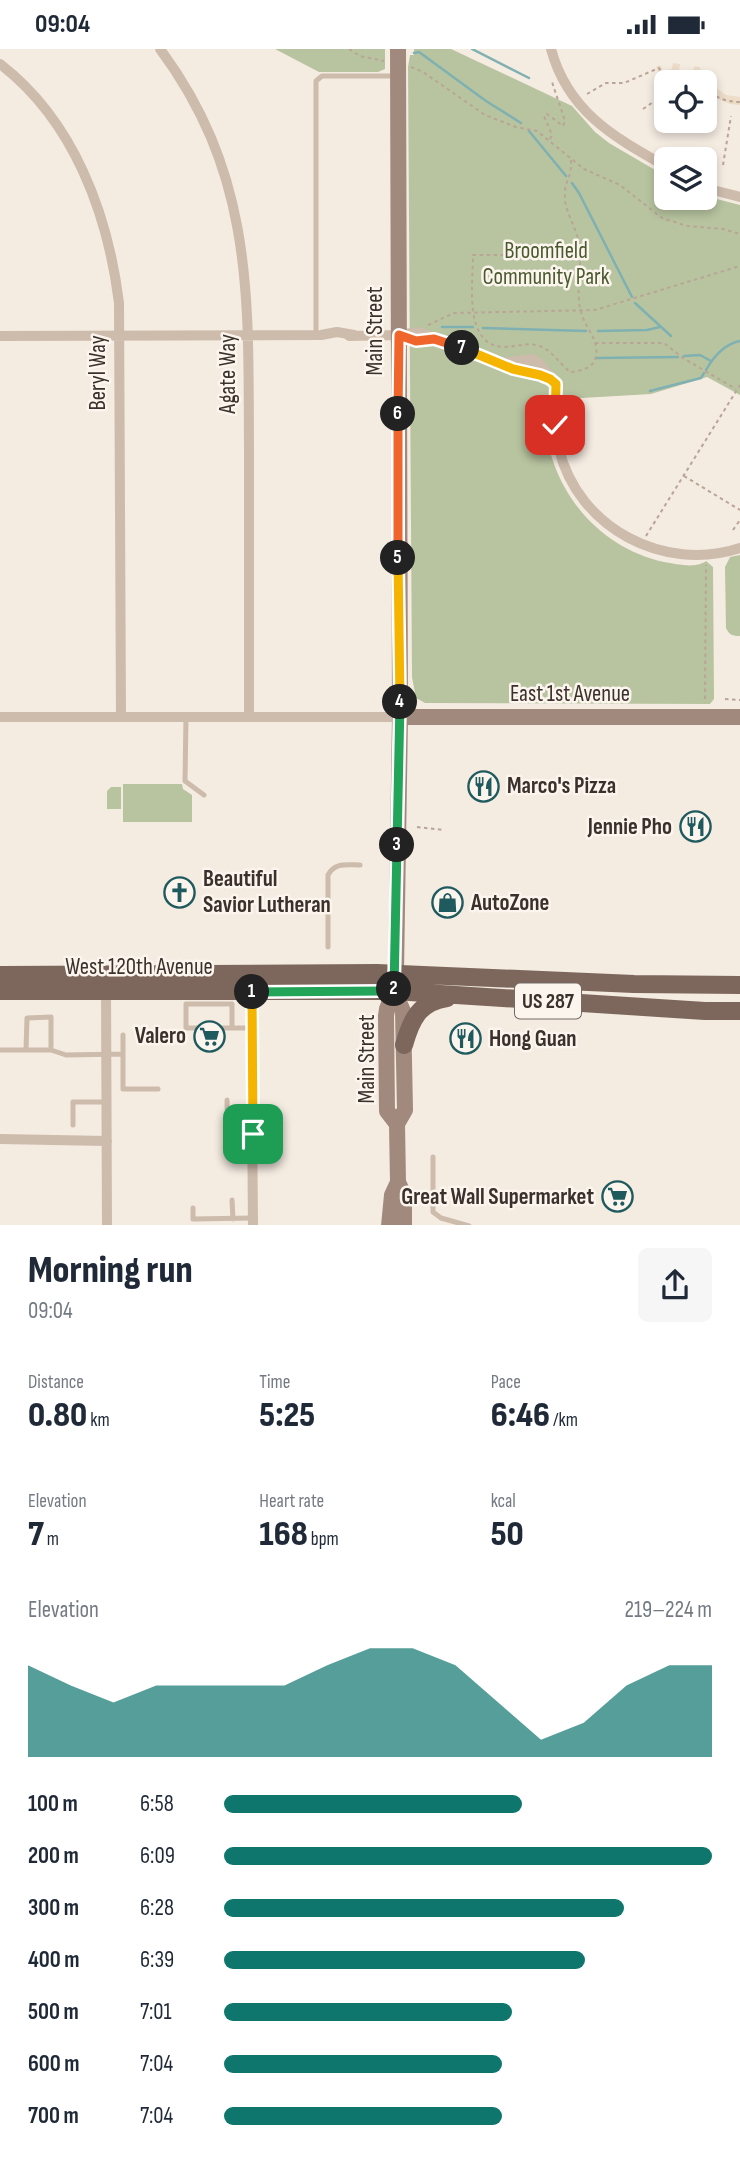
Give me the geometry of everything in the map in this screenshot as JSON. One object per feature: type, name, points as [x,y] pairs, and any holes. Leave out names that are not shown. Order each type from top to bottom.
[{"type":"main road","name":"Main Street","points":[[397,1124],[387,1111],[387,1009],[395,982],[400,717],[399,335],[403,70],[398,49]]},
{"type":"main road","name":"East 1st Avenue","points":[[400,717],[740,717]]},
{"type":"main road","name":"West 120th Avenue","points":[[0,975],[251,992],[395,982],[472,995],[647,1008],[740,1011]]},
{"type":"main road","name":"Main Street","points":[[395,982],[403,1011],[405,1109],[397,1124],[398,1182],[404,1195],[404,1225]]},
{"type":"main road","name":"West 120th Avenue","points":[[0,991],[106,983],[740,985]]},
{"type":"main road","points":[[404,1045],[412,1019],[427,1004],[433,1000],[472,995]]},
{"type":"main road","name":"Main Street","points":[[389,1225],[392,1195],[398,1182]]},
{"type":"street","name":"Agate Way","points":[[160,49],[204,122],[227,183],[242,249],[248,335],[250,717]]},
{"type":"street","points":[[551,49],[564,81],[587,113],[617,138],[654,159]]},
{"type":"street","name":"Beryl Way","points":[[0,64],[39,103],[84,170],[100,211],[114,266],[119,303],[121,717]]},
{"type":"street","points":[[717,191],[740,197]]},
{"type":"street","points":[[0,336],[318,335],[338,338],[354,335],[399,335],[416,341],[434,339],[501,363],[533,359],[546,369],[550,379],[556,384],[555,420],[558,447],[573,484],[584,501],[603,521],[641,544],[661,551],[687,555],[720,555],[740,548]]},
{"type":"street","points":[[0,717],[400,717]]},
{"type":"street","points":[[106,983],[107,1225]]},
{"type":"street","points":[[251,992],[253,1222]]},
{"type":"street","points":[[0,1139],[107,1141]]},
{"type":"lane","points":[[318,335],[316,81],[322,76],[403,70]]},
{"type":"lane","points":[[186,717],[186,781],[204,795]]},
{"type":"lane","points":[[327,947],[328,875],[337,865],[360,865]]},
{"type":"lane","points":[[232,1028],[232,1004],[186,1004],[186,1028],[232,1028],[252,1028]]},
{"type":"lane","points":[[26,1050],[27,1018],[51,1017],[51,1050]]},
{"type":"lane","points":[[123,1035],[123,1089],[158,1089]]},
{"type":"lane","points":[[0,1050],[51,1050],[66,1055],[123,1054]]},
{"type":"lane","points":[[227,1100],[228,1155]]},
{"type":"lane","points":[[73,1125],[72,1102],[107,1102]]},
{"type":"lane","points":[[278,1114],[278,1122]]},
{"type":"lane","points":[[253,1151],[271,1149],[278,1139]]},
{"type":"lane","points":[[433,1157],[433,1212],[441,1218],[466,1225]]},
{"type":"lane","points":[[232,1200],[233,1219]]},
{"type":"lane","points":[[193,1208],[193,1219],[253,1222]]},
{"type":"path","points":[[349,49],[360,56],[386,61]]},
{"type":"path","points":[[675,70],[677,63]]},
{"type":"path","points":[[403,70],[485,115],[516,127],[537,131],[571,160],[584,169],[620,185],[662,218],[687,226],[723,229],[740,234]]},
{"type":"path","points":[[586,95],[606,83],[624,83],[654,70]]},
{"type":"path","points":[[550,75],[565,121],[563,126],[547,114],[544,116],[552,135],[550,140]]},
{"type":"path","points":[[717,97],[740,102]]},
{"type":"path","points":[[643,109],[654,101]]},
{"type":"path","points":[[723,165],[731,116]]},
{"type":"path","points":[[571,160],[572,173],[565,189],[568,213],[580,254],[580,311],[595,343],[596,358],[589,367],[570,372],[551,353],[536,345],[506,347],[487,341],[475,324],[473,312],[473,255],[580,254]]},
{"type":"path","points":[[424,327],[447,315],[473,312],[580,311],[610,307],[740,266]]},
{"type":"path","points":[[595,343],[664,343],[683,358],[736,390]]},
{"type":"path","points":[[641,544],[740,385]]},
{"type":"path","points":[[684,475],[740,510]]},
{"type":"path","points":[[733,530],[740,520]]},
{"type":"path","points":[[705,699],[706,561]]},
{"type":"path","points":[[725,699],[740,699]]},
{"type":"path","points":[[417,827],[444,829]]},
{"type":"green space","points":[[275,49],[385,49],[385,69],[378,72],[319,72]]},
{"type":"green space","name":"Broomfield Community Park","points":[[414,49],[451,49],[572,106],[595,132],[609,143],[654,169],[654,210],[717,210],[717,199],[740,205],[740,395],[707,377],[651,394],[547,400],[545,405],[546,432],[562,483],[593,525],[638,554],[680,565],[697,565],[706,561],[713,567],[714,699],[710,704],[425,703],[416,698],[412,677],[408,67],[410,55],[414,55]]},
{"type":"green space","points":[[740,555],[740,636],[731,635],[726,628],[725,567],[730,557]]},
{"type":"green space","points":[[123,784],[182,784],[183,789],[192,795],[192,822],[123,822]]},
{"type":"green space","points":[[111,787],[121,787],[121,809],[107,809],[107,791]]},
{"type":"shaded area","points":[[673,63],[680,64],[679,70],[668,70],[672,69]]},
{"type":"shaded area","points":[[717,89],[726,95],[740,97],[740,105],[717,98]]},
{"type":"waterway","points":[[472,49],[529,78]]},
{"type":"waterway","points":[[414,53],[419,52],[521,123]]},
{"type":"waterway","points":[[529,131],[566,176]]},
{"type":"waterway","points":[[572,183],[632,297]]},
{"type":"waterway","points":[[635,303],[671,336]]},
{"type":"waterway","points":[[442,327],[473,327]]},
{"type":"waterway","points":[[598,331],[647,330],[660,327]]},
{"type":"waterway","points":[[483,328],[586,331]]},
{"type":"waterway","points":[[706,370],[720,351],[740,341]]},
{"type":"waterway","points":[[684,356],[700,355],[711,361]]},
{"type":"waterway","points":[[596,358],[678,357]]},
{"type":"waterway","points":[[650,391],[701,378],[704,373]]},
{"type":"place","name":"Marco's Pizza","points":[[484,786]]},
{"type":"place","name":"Jennie Pho","points":[[695,827]]},
{"type":"place","name":"Beautiful Savior Lutheran","points":[[180,892]]},
{"type":"place","name":"AutoZone","points":[[448,903]]},
{"type":"place","name":"Valero","points":[[209,1036]]},
{"type":"place","name":"Hong Guan","points":[[466,1039]]},
{"type":"place","name":"Great Wall Supermarket","points":[[617,1197]]},
{"type":"route","points":[[253,1134],[251,992],[394,991],[400,717],[399,335],[416,341],[434,339],[455,345],[513,369],[536,373],[550,379],[556,384],[555,425]]}]
